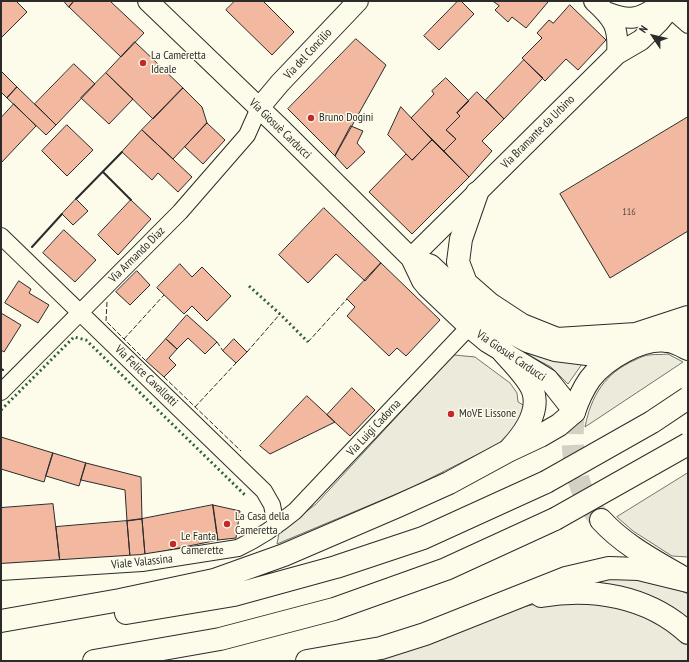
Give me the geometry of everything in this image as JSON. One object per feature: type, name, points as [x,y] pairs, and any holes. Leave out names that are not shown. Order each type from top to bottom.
[{"type":"main road","points":[[477,193],[461,239],[458,262],[466,284],[490,304],[522,325],[557,338],[636,334],[688,317]]},
{"type":"main road","points":[[667,341],[688,331]]},
{"type":"main road","name":"Via Giosuè Carducci","points":[[574,412],[578,401],[591,378],[611,360],[623,352],[649,343],[667,341],[688,349]]},
{"type":"main road","points":[[503,352],[520,371],[533,391],[534,403],[530,420],[522,435],[508,451]]},
{"type":"main road","points":[[1,626],[84,620],[234,595],[336,567],[423,538],[546,482],[652,422],[688,398]]},
{"type":"main road","points":[[1,621],[120,600],[214,580],[284,554],[449,483],[508,451],[546,433],[559,425],[574,412]]},
{"type":"main road","points":[[94,661],[220,639],[334,609],[446,569],[555,519],[688,444]]},
{"type":"main road","points":[[601,520],[611,531],[627,544],[688,581]]},
{"type":"main road","points":[[307,661],[381,648],[425,634],[566,578],[609,568],[639,569],[688,581]]},
{"type":"main road","points":[[502,604],[558,593],[596,593],[633,600],[662,612],[688,633]]},
{"type":"street","name":"Via Giosuè Carducci","points":[[148,1],[411,258],[422,281],[427,287],[469,327],[503,352],[537,371],[548,379],[574,412]]},
{"type":"street","name":"Via del Concilio","points":[[259,108],[280,83],[358,1]]},
{"type":"street","points":[[600,6],[620,18],[635,18],[674,5],[688,25]]},
{"type":"street","name":"Via Bramante da Urbino","points":[[411,258],[617,54],[641,40],[674,5]]},
{"type":"street","points":[[600,6],[614,25],[617,34],[617,54]]},
{"type":"street","name":"Via Armando Diaz","points":[[1,392],[180,212],[247,135],[259,108]]},
{"type":"street","name":"Via Felice Cavallotti","points":[[1,236],[264,491],[272,505],[276,526]]},
{"type":"street","name":"Via Giosuè Carducci","points":[[411,258],[431,264],[492,321],[506,331],[527,342],[555,350],[587,355],[623,352]]},
{"type":"street","name":"Via Luigi Cadorna","points":[[276,526],[295,511],[318,488],[469,327]]},
{"type":"street","name":"Viale Valassina","points":[[1,572],[142,563],[238,548],[276,526]]},
{"type":"shaded area","points":[[514,345],[547,357],[582,364],[568,384],[551,367],[513,347]]},
{"type":"shaded area","points":[[668,354],[683,362],[585,427],[591,405],[601,387],[615,372],[624,365],[638,358]]},
{"type":"shaded area","points":[[454,355],[475,357],[510,383],[517,393],[518,402],[525,406],[512,434],[498,444],[413,487],[277,544],[279,533],[316,504]]},
{"type":"shaded area","points":[[688,473],[688,557],[672,556],[633,531],[617,517]]},
{"type":"shaded area","points":[[619,575],[670,586],[688,594],[688,623],[587,584]]},
{"type":"shaded area","points":[[575,600],[631,608],[675,631],[688,645],[688,661],[358,661],[508,610],[541,603]]},
{"type":"building","points":[[1,1],[16,1],[27,12],[1,38]]},
{"type":"building","points":[[64,1],[74,1],[69,7]]},
{"type":"building","points":[[74,1],[110,1],[144,33],[121,57],[69,7]]},
{"type":"building","points":[[235,1],[263,1],[294,32],[272,55],[226,10]]},
{"type":"building","points":[[458,1],[461,1],[474,14],[439,50],[424,36]]},
{"type":"building","points":[[493,1],[548,2],[526,28],[512,17],[508,22],[495,10],[499,6]]},
{"type":"building","points":[[570,5],[606,40],[578,70],[566,59],[545,81],[522,58],[542,38],[537,33],[549,20],[553,23]]},
{"type":"building","points":[[356,39],[386,65],[335,156],[288,109]]},
{"type":"building","points":[[135,42],[183,88],[153,119],[106,73]]},
{"type":"building","points":[[524,60],[543,78],[504,119],[486,100]]},
{"type":"building","points":[[74,64],[95,84],[56,125],[35,104]]},
{"type":"building","points":[[1,71],[17,87],[7,98],[1,92]]},
{"type":"building","points":[[106,73],[133,99],[109,124],[81,98]]},
{"type":"building","points":[[446,78],[469,101],[457,113],[460,116],[446,130],[456,139],[444,151],[411,118],[434,94],[432,91]]},
{"type":"building","points":[[17,87],[56,125],[46,135],[7,98]]},
{"type":"building","points":[[183,88],[202,107],[207,123],[173,159],[142,130]]},
{"type":"building","points":[[477,92],[504,119],[482,141],[492,151],[469,177],[444,151],[456,139],[446,130],[460,116],[457,113]]},
{"type":"building","points":[[14,104],[36,126],[1,163],[1,118]]},
{"type":"building","points":[[401,107],[432,140],[412,160],[388,135]]},
{"type":"building","points":[[688,117],[688,231],[610,278],[560,194]]},
{"type":"building","points":[[207,123],[225,140],[203,164],[185,147]]},
{"type":"building","points":[[67,125],[93,150],[67,176],[42,151]]},
{"type":"building","points":[[351,126],[363,131],[357,143],[365,152],[347,169],[335,156]]},
{"type":"building","points":[[142,130],[192,177],[178,192],[158,173],[152,180],[122,152]]},
{"type":"building","points":[[432,140],[469,177],[412,234],[369,192],[406,154],[412,160]]},
{"type":"building","points":[[76,199],[88,211],[73,225],[62,214]]},
{"type":"building","points":[[131,200],[151,219],[118,255],[98,235]]},
{"type":"building","points":[[324,208],[381,263],[365,281],[336,254],[308,283],[279,255]]},
{"type":"building","points":[[64,230],[96,260],[75,282],[43,253]]},
{"type":"building","points":[[381,263],[440,320],[406,356],[397,348],[389,356],[347,316],[355,307],[347,299]]},
{"type":"building","points":[[180,264],[192,277],[202,267],[231,296],[207,321],[192,306],[184,314],[157,288]]},
{"type":"building","points":[[137,271],[150,285],[130,305],[116,292]]},
{"type":"building","points":[[19,281],[31,289],[29,293],[49,305],[38,323],[5,303]]},
{"type":"building","points":[[1,313],[21,325],[4,352],[1,350]]},
{"type":"building","points":[[187,315],[217,342],[205,354],[188,338],[177,349],[166,339]]},
{"type":"building","points":[[166,339],[177,349],[169,358],[176,365],[164,377],[146,361]]},
{"type":"building","points":[[234,339],[247,352],[236,363],[223,351]]},
{"type":"building","points":[[352,388],[375,410],[350,436],[327,415]]},
{"type":"building","points":[[307,396],[335,422],[270,454],[260,446]]},
{"type":"building","points":[[1,437],[53,453],[44,482],[1,469]]},
{"type":"building","points":[[53,453],[86,463],[79,486],[46,476]]},
{"type":"building","points":[[86,463],[141,477],[142,519],[127,521],[125,490],[81,480]]},
{"type":"building","points":[[53,504],[60,563],[1,568],[1,508]]},
{"type":"building","name":"La Casa della Cameretta","points":[[213,505],[240,511],[236,538],[218,540]]},
{"type":"building","points":[[213,505],[218,540],[145,555],[142,519]]},
{"type":"building","points":[[142,519],[145,555],[130,557],[127,521]]},
{"type":"building","points":[[127,521],[130,557],[60,563],[56,527]]},
{"type":"tunnel","points":[[574,412],[573,442],[576,470],[585,496],[601,520]]},
{"type":"hedge","points":[[249,286],[308,342]]},
{"type":"hedge","points":[[1,410],[74,337],[86,340],[246,496]]},
{"type":"fence","points":[[124,339],[164,295]]},
{"type":"fence","points":[[308,342],[347,299]]},
{"type":"fence","points":[[107,302],[106,321],[146,361]]},
{"type":"fence","points":[[247,352],[280,314]]},
{"type":"fence","points":[[217,342],[223,351]]},
{"type":"fence","points":[[195,407],[236,363]]},
{"type":"fence","points":[[164,377],[241,451]]},
{"type":"wall","points":[[76,199],[122,152]]},
{"type":"wall","points":[[103,172],[131,200]]},
{"type":"wall","points":[[32,247],[62,214]]},
{"type":"place","name":"La Cameretta Ideale","points":[[143,63]]},
{"type":"place","name":"Bruno Dogini","points":[[311,118]]},
{"type":"place","name":"MoVE Lissone","points":[[451,414]]},
{"type":"place","name":"La Casa della Cameretta","points":[[227,524]]},
{"type":"place","name":"Le Fanta Camerette","points":[[173,544]]}]
